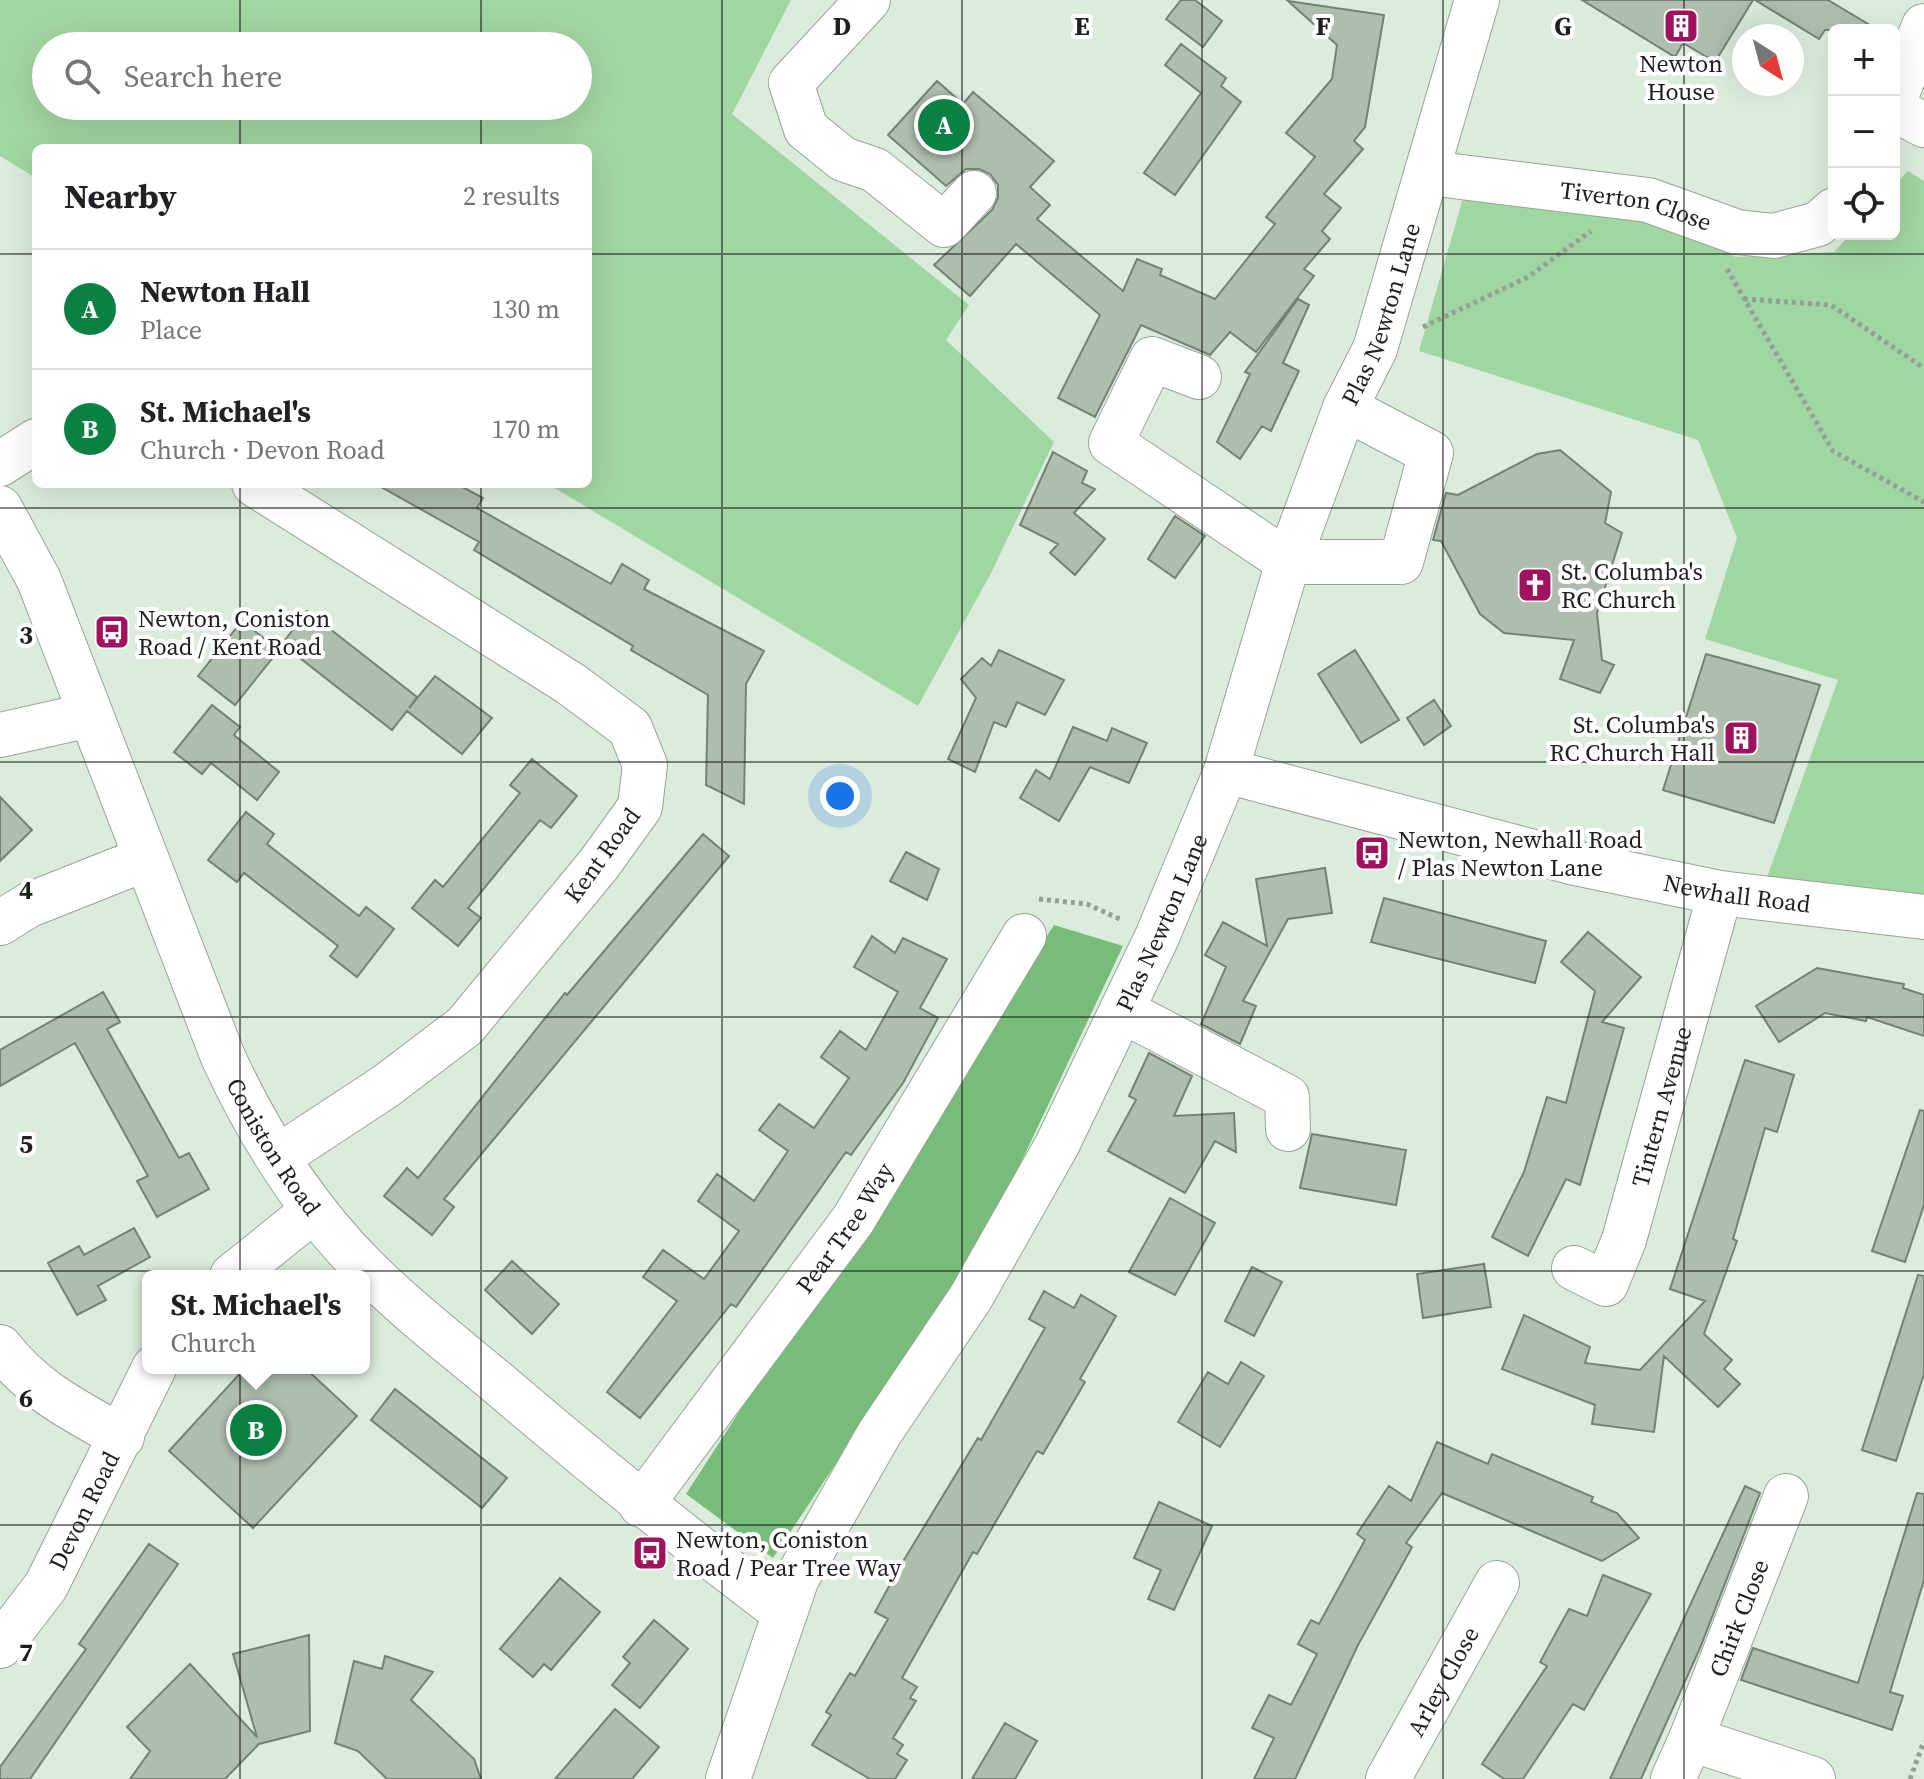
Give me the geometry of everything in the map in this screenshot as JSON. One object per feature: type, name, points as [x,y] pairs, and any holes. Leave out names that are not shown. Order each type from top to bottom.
[{"type":"street","points":[[868,0],[791,83],[806,129],[843,159],[875,170],[944,225],[974,193]]},
{"type":"street","name":"Plas Newton Lane","points":[[728,1779],[797,1578],[879,1434],[971,1297],[1043,1170],[1157,937],[1226,771],[1288,562],[1345,408],[1375,349],[1429,173],[1469,4]]},
{"type":"street","points":[[1896,96],[1924,26]]},
{"type":"street","points":[[1900,112],[1924,125]]},
{"type":"street","name":"Tiverton Close","points":[[1429,173],[1648,200],[1737,232],[1774,236],[1818,224],[1828,215]]},
{"type":"street","points":[[1199,377],[1152,359],[1111,443],[1288,562],[1401,562],[1431,453],[1345,408]]},
{"type":"street","points":[[0,464],[32,444]]},
{"type":"street","name":"Kent Road","points":[[260,488],[571,684],[630,728],[645,765],[640,807],[599,864],[465,1026],[386,1086],[278,1157]]},
{"type":"street","name":"Coniston Road","points":[[0,508],[39,580],[145,859],[223,1057],[247,1108],[314,1210],[367,1270]]},
{"type":"street","points":[[0,735],[90,715]]},
{"type":"street","name":"Newhall Road","points":[[1226,771],[1575,863],[1720,893],[1924,917]]},
{"type":"street","points":[[0,923],[29,905],[145,859]]},
{"type":"street","name":"Tintern Avenue","points":[[1574,1268],[1606,1284],[1624,1240],[1720,893]]},
{"type":"street","name":"Pear Tree Way","points":[[641,1505],[853,1220],[1024,936]]},
{"type":"street","points":[[1123,1011],[1287,1097],[1288,1129]]},
{"type":"street","points":[[239,1270],[314,1210]]},
{"type":"street","name":"Coniston Road","points":[[370,1273],[414,1315],[641,1505],[783,1612]]},
{"type":"street","points":[[0,1347],[19,1371],[123,1458]]},
{"type":"street","name":"Devon Road","points":[[0,1646],[46,1586],[123,1458],[152,1374]]},
{"type":"street","name":"Chirk Close","points":[[1673,1779],[1786,1496]]},
{"type":"street","name":"Arley Close","points":[[1388,1779],[1497,1583]]},
{"type":"street","points":[[1691,1739],[1813,1779]]},
{"type":"path","points":[[1375,349],[1528,277],[1610,217],[1648,200]]},
{"type":"path","points":[[1702,221],[1833,451],[1924,502]]},
{"type":"path","points":[[1744,299],[1831,305],[1924,368]]},
{"type":"path","points":[[1024,936],[1024,925],[1039,899],[1087,904],[1157,937]]},
{"type":"path","points":[[1910,1779],[1924,1741]]},
{"type":"green space","points":[[0,0],[791,0],[732,114],[969,305],[946,340],[1054,442],[990,575],[918,706],[555,488],[592,488],[592,144],[32,144],[32,176],[0,156]]},
{"type":"green space","points":[[1908,171],[1924,181],[1924,896],[1766,880],[1838,680],[1705,639],[1737,538],[1698,440],[1419,351],[1463,198],[1650,216],[1736,257],[1834,252],[1845,240],[1900,240],[1900,180]]},
{"type":"green space","points":[[1054,925],[1123,946],[984,1241],[773,1558],[686,1494]]},
{"type":"building","points":[[1181,0],[1195,0],[1222,21],[1203,47],[1166,19]]},
{"type":"building","name":"Newton House","points":[[1582,0],[1753,0],[1738,24],[1732,24],[1732,34],[1715,62],[1683,43],[1675,57]]},
{"type":"building","name":"Newton House","points":[[1755,0],[1828,0],[1868,24],[1828,24],[1828,30],[1819,39],[1804,30],[1804,24],[1794,24]]},
{"type":"building","points":[[1288,1],[1384,15],[1365,127],[1354,141],[1363,149],[1324,194],[1341,208],[1322,231],[1330,239],[1304,269],[1314,276],[1256,352],[1230,332],[1210,355],[1141,325],[1095,417],[1058,398],[1100,315],[1016,244],[970,296],[934,265],[992,210],[998,198],[998,185],[990,174],[979,169],[966,169],[946,186],[888,135],[937,81],[963,104],[973,92],[1054,161],[1030,187],[1050,205],[1037,219],[1123,291],[1137,259],[1162,269],[1160,275],[1215,299],[1275,224],[1266,217],[1315,157],[1286,133],[1332,79],[1337,45]]},
{"type":"building","points":[[1181,44],[1226,78],[1221,86],[1241,102],[1175,195],[1144,173],[1201,93],[1165,65]]},
{"type":"building","points":[[1298,299],[1309,305],[1283,363],[1299,371],[1271,431],[1262,426],[1240,459],[1217,442],[1250,374],[1245,372]]},
{"type":"building","name":"St. Columba's RC Church","points":[[1560,450],[1611,492],[1605,523],[1622,533],[1597,613],[1602,660],[1614,665],[1600,693],[1560,679],[1574,640],[1504,633],[1480,614],[1441,541],[1433,540],[1446,493],[1458,495],[1537,454]]},
{"type":"building","points":[[1053,452],[1087,471],[1082,483],[1095,489],[1074,513],[1105,539],[1075,575],[1050,553],[1058,544],[1020,525]]},
{"type":"building","points":[[383,488],[464,488],[483,498],[477,508],[611,584],[622,564],[649,580],[644,589],[764,651],[746,684],[744,804],[706,785],[708,695],[474,550],[479,542]]},
{"type":"building","points":[[1175,516],[1205,536],[1175,578],[1148,559]]},
{"type":"building","points":[[307,611],[417,697],[409,708],[435,676],[492,718],[462,754],[407,711],[392,730],[282,644]]},
{"type":"building","points":[[242,621],[279,650],[235,705],[198,676]]},
{"type":"building","points":[[999,650],[1064,680],[1045,715],[1017,702],[1006,727],[994,722],[975,772],[948,759],[976,698],[961,679],[982,658],[991,666]]},
{"type":"building","points":[[1355,650],[1399,720],[1361,743],[1318,674]]},
{"type":"building","name":"St. Columba's RC Church Hall","points":[[1706,654],[1820,685],[1774,823],[1663,790]]},
{"type":"building","points":[[1434,700],[1451,726],[1424,745],[1407,718]]},
{"type":"building","points":[[212,705],[240,727],[234,735],[279,772],[257,800],[211,763],[202,774],[174,752]]},
{"type":"building","points":[[1073,727],[1107,741],[1112,728],[1147,743],[1129,783],[1090,767],[1059,821],[1020,798],[1036,770],[1050,779]]},
{"type":"building","points":[[532,759],[577,796],[551,828],[540,820],[468,908],[481,918],[458,946],[412,908],[435,880],[443,887],[520,793],[510,785]]},
{"type":"building","points":[[0,797],[32,830],[0,861]]},
{"type":"building","points":[[246,812],[274,834],[267,844],[359,916],[366,907],[394,929],[357,977],[330,956],[338,946],[244,873],[237,882],[208,860]]},
{"type":"building","points":[[703,834],[729,856],[444,1199],[454,1207],[432,1235],[384,1196],[407,1168],[418,1178],[565,993],[567,995]]},
{"type":"building","points":[[906,852],[939,869],[927,900],[890,881]]},
{"type":"building","points":[[1325,868],[1332,913],[1288,919],[1243,1001],[1256,1006],[1240,1044],[1201,1024],[1226,967],[1205,955],[1223,922],[1267,946],[1256,879]]},
{"type":"building","points":[[1384,898],[1546,941],[1535,983],[1371,942]]},
{"type":"building","points":[[1588,932],[1641,977],[1602,1022],[1624,1028],[1580,1185],[1566,1179],[1528,1256],[1492,1237],[1524,1172],[1547,1097],[1566,1103],[1595,991],[1561,962]]},
{"type":"building","points":[[872,936],[895,953],[903,938],[947,959],[920,1008],[938,1018],[903,1083],[851,1155],[846,1152],[736,1307],[731,1304],[640,1418],[607,1392],[677,1301],[643,1277],[663,1250],[704,1279],[739,1231],[698,1201],[717,1174],[754,1201],[788,1151],[759,1130],[779,1104],[814,1128],[849,1078],[821,1057],[840,1031],[866,1050],[898,992],[854,967]]},
{"type":"building","points":[[1817,968],[1904,984],[1903,988],[1924,995],[1924,1036],[1867,1017],[1866,1021],[1825,1013],[1779,1042],[1756,1006]]},
{"type":"building","points":[[103,992],[120,1022],[107,1029],[179,1158],[189,1153],[209,1189],[157,1217],[137,1181],[148,1176],[75,1043],[0,1086],[0,1050]]},
{"type":"building","points":[[1149,1053],[1192,1076],[1174,1116],[1234,1113],[1236,1152],[1215,1141],[1185,1193],[1108,1151],[1136,1100],[1129,1096]]},
{"type":"building","points":[[1745,1060],[1794,1075],[1777,1132],[1765,1128],[1733,1239],[1737,1241],[1704,1334],[1732,1360],[1724,1369],[1740,1384],[1718,1407],[1664,1356],[1654,1432],[1592,1424],[1595,1405],[1502,1369],[1524,1315],[1590,1347],[1585,1363],[1640,1370],[1705,1301],[1670,1289]]},
{"type":"building","points":[[1920,1110],[1924,1111],[1924,1205],[1905,1262],[1872,1251]]},
{"type":"building","points":[[1312,1134],[1406,1150],[1396,1205],[1300,1188]]},
{"type":"building","points":[[1170,1198],[1215,1223],[1175,1295],[1129,1272]]},
{"type":"building","points":[[134,1228],[150,1257],[98,1286],[106,1300],[77,1315],[48,1263],[79,1246],[84,1255]]},
{"type":"building","points":[[512,1261],[559,1304],[532,1334],[485,1290]]},
{"type":"building","points":[[1484,1264],[1491,1307],[1423,1318],[1417,1274]]},
{"type":"building","points":[[1252,1267],[1282,1282],[1254,1336],[1225,1321]]},
{"type":"building","points":[[1918,1275],[1924,1276],[1924,1374],[1896,1461],[1862,1450]]},
{"type":"building","points":[[1044,1291],[1074,1308],[1081,1295],[1116,1316],[1080,1379],[1085,1382],[1043,1454],[1037,1451],[977,1554],[973,1552],[902,1678],[917,1687],[910,1698],[916,1701],[893,1738],[903,1745],[897,1754],[907,1760],[895,1779],[870,1779],[812,1745],[831,1715],[826,1712],[850,1673],[855,1676],[888,1619],[875,1612],[899,1568],[978,1438],[981,1440],[1045,1328],[1029,1319]]},
{"type":"building","points":[[1241,1362],[1264,1376],[1220,1447],[1178,1422],[1208,1372],[1228,1384]]},
{"type":"building","points":[[240,1374],[312,1374],[357,1416],[253,1528],[169,1451]]},
{"type":"building","points":[[395,1389],[507,1478],[482,1508],[371,1420]]},
{"type":"building","points":[[1437,1442],[1488,1464],[1492,1454],[1593,1497],[1591,1502],[1617,1513],[1639,1538],[1602,1561],[1442,1493],[1406,1543],[1412,1547],[1358,1645],[1295,1779],[1254,1779],[1274,1738],[1252,1728],[1269,1695],[1291,1705],[1317,1654],[1298,1644],[1311,1620],[1319,1624],[1365,1540],[1357,1534],[1389,1486],[1411,1501]]},
{"type":"building","points":[[1745,1486],[1760,1493],[1700,1648],[1641,1779],[1610,1779]]},
{"type":"building","points":[[1917,1493],[1924,1494],[1924,1580],[1890,1692],[1903,1696],[1892,1730],[1741,1680],[1753,1648],[1858,1683]]},
{"type":"building","points":[[1159,1502],[1212,1526],[1174,1610],[1148,1599],[1161,1570],[1134,1558]]},
{"type":"building","points":[[149,1544],[178,1564],[30,1779],[0,1779],[0,1767],[86,1649],[79,1644]]},
{"type":"building","points":[[1603,1575],[1651,1594],[1584,1710],[1573,1704],[1523,1779],[1504,1779],[1482,1764],[1547,1666],[1540,1662],[1569,1609],[1587,1616]]},
{"type":"building","points":[[560,1578],[600,1612],[551,1670],[544,1664],[533,1677],[500,1649]]},
{"type":"building","points":[[654,1620],[688,1649],[640,1708],[612,1685],[630,1663],[623,1657]]},
{"type":"building","points":[[309,1635],[310,1731],[259,1744],[225,1779],[130,1779],[150,1751],[127,1727],[190,1664],[257,1737],[233,1654]]},
{"type":"building","points":[[385,1656],[433,1672],[411,1700],[474,1759],[481,1779],[387,1779],[358,1751],[335,1743],[354,1661],[382,1669]]},
{"type":"building","points":[[615,1709],[659,1747],[632,1779],[555,1779]]},
{"type":"building","points":[[1005,1723],[1037,1741],[1015,1779],[972,1779]]},
{"type":"place","name":"Newton House","points":[[1681,26]]},
{"type":"place","name":"Newton Hall","points":[[944,125]]},
{"type":"place","name":"St. Columba's RC Church","points":[[1535,585]]},
{"type":"place","name":"Newton, Coniston Road / Kent Road","points":[[112,632]]},
{"type":"place","name":"St. Columba's RC Church Hall","points":[[1741,738]]},
{"type":"place","name":"Newton, Newhall Road / Plas Newton Lane","points":[[1372,853]]},
{"type":"place","name":"St. Michael's","points":[[256,1430]]},
{"type":"place","name":"Newton, Coniston Road / Pear Tree Way","points":[[650,1553]]}]
